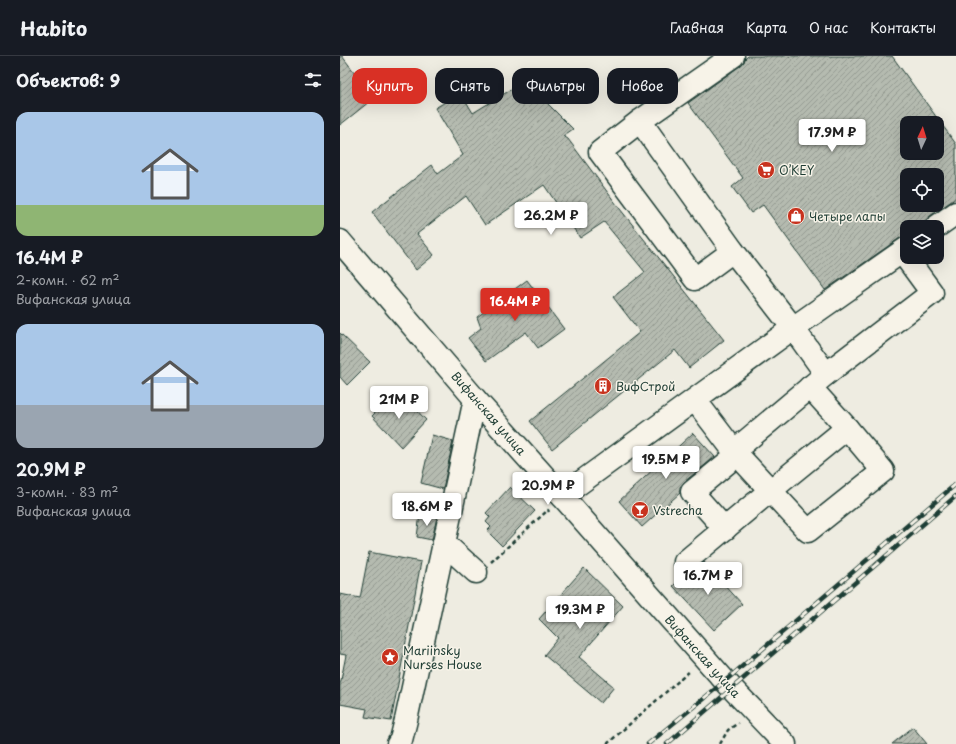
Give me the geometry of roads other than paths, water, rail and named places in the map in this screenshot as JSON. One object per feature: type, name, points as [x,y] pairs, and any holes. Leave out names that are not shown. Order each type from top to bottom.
[{"type":"main road","points":[[733,56],[640,121],[600,152],[695,279],[733,251]]},
{"type":"main road","points":[[640,121],[733,251],[793,328],[818,380],[847,428],[883,471],[808,531],[736,452],[695,400]]},
{"type":"main road","points":[[944,221],[956,213]]},
{"type":"main road","name":"Вифанская улица","points":[[340,241],[475,399],[724,681],[785,744]]},
{"type":"main road","points":[[562,496],[793,328],[900,253]]},
{"type":"main road","points":[[725,529],[692,492],[818,380],[932,293],[913,264]]},
{"type":"main road","points":[[398,744],[401,740],[406,720],[475,399]]},
{"type":"main road","points":[[686,562],[770,490],[847,428]]},
{"type":"main road","points":[[444,543],[476,572]]},
{"type":"railway","points":[[648,744],[725,681],[956,484]]},
{"type":"railway","points":[[667,744],[956,496]]},
{"type":"place","name":"O’KEY","points":[[766,170]]},
{"type":"place","name":"Четыре лапы","points":[[796,216]]},
{"type":"place","name":"ВифСтрой","points":[[603,386]]},
{"type":"place","name":"Vstrecha","points":[[640,510]]},
{"type":"place","name":"Mariinsky Nurses House","points":[[390,657]]}]
